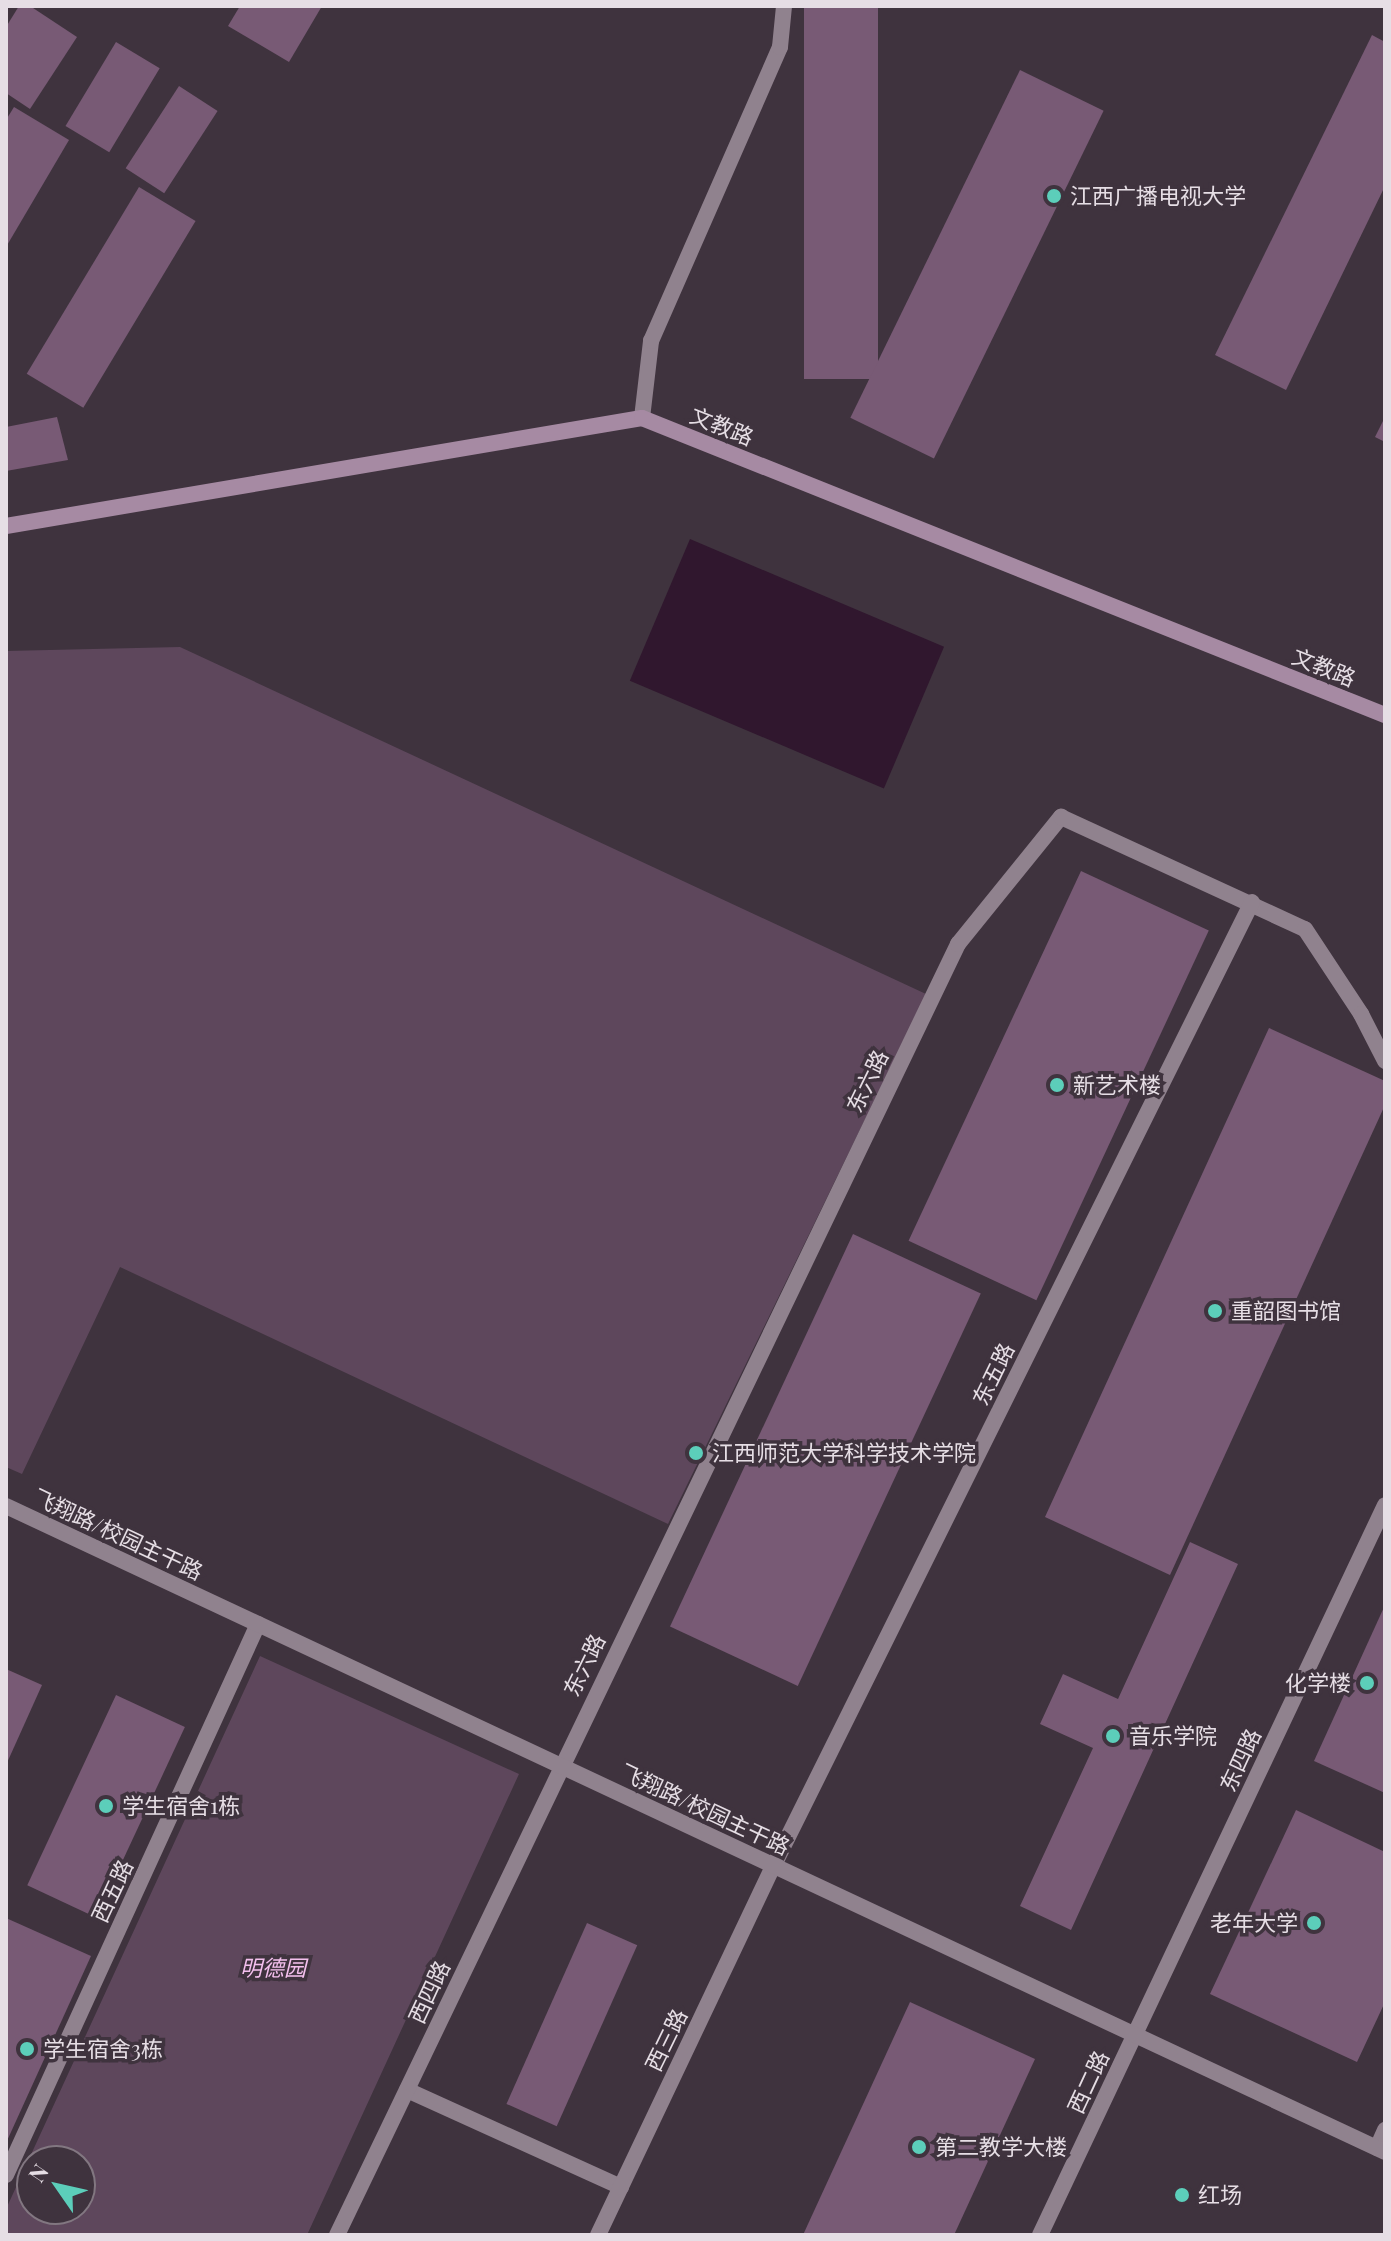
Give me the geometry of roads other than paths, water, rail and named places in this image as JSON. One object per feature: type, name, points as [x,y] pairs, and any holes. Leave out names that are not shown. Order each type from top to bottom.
[{"type":"street","points":[[6,526],[642,418],[651,341],[780,47],[784,6]]},
{"type":"street","name":"文教路","points":[[642,418],[1385,715]]},
{"type":"street","name":"东六路","points":[[560,1767],[958,944],[1061,817],[1252,902],[1305,929],[1361,1014],[1385,1061]]},
{"type":"street","name":"东五路","points":[[774,1865],[1252,902]]},
{"type":"street","name":"东四路","points":[[1135,2035],[1385,1505]]},
{"type":"street","name":"飞翔路/校园主干路","points":[[6,1506],[1381,2150]]},
{"type":"street","name":"西五路","points":[[6,2175],[258,1624]]},
{"type":"street","name":"西四路","points":[[337,2235],[560,1767]]},
{"type":"street","name":"西三路","points":[[598,2235],[774,1865]]},
{"type":"street","name":"西二路","points":[[1040,2235],[1135,2035]]},
{"type":"street","points":[[407,2090],[621,2187]]},
{"type":"street","points":[[1381,2150],[1385,2130]]},
{"type":"place","name":"江西广播电视大学","points":[[1054,196]]},
{"type":"place","name":"新艺术楼","points":[[1057,1085]]},
{"type":"place","name":"重韶图书馆","points":[[1215,1311]]},
{"type":"place","name":"江西师范大学科学技术学院","points":[[696,1453]]},
{"type":"place","name":"化学楼","points":[[1367,1683]]},
{"type":"place","name":"音乐学院","points":[[1113,1736]]},
{"type":"place","name":"学生宿舍1栋","points":[[106,1806]]},
{"type":"place","name":"老年大学","points":[[1314,1923]]},
{"type":"place","name":"学生宿舍3栋","points":[[27,2049]]},
{"type":"place","name":"第二教学大楼","points":[[919,2147]]},
{"type":"place","name":"红场","points":[[1182,2195]]},
{"type":"park label","name":"明德园","points":[[273,1968]]}]
